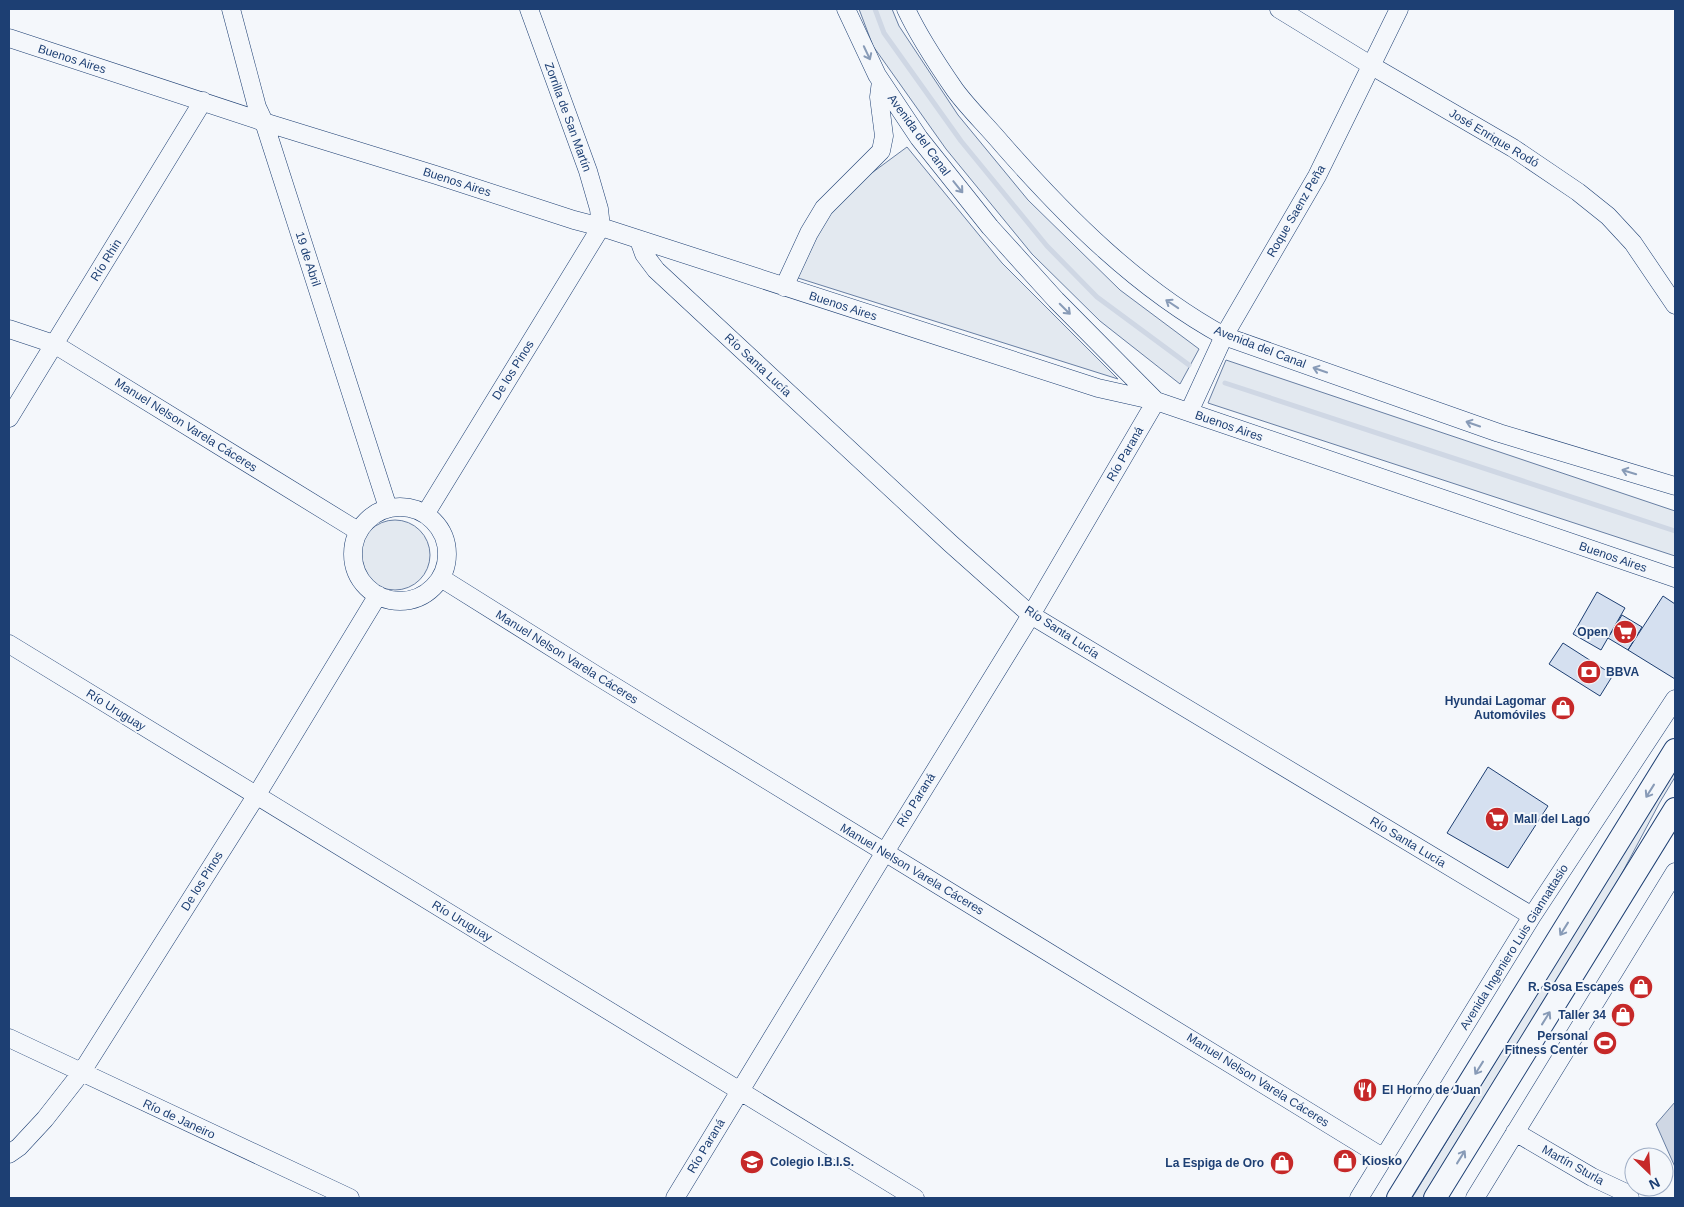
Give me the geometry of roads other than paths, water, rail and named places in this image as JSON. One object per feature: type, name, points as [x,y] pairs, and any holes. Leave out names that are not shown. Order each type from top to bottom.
[{"type":"main road","points":[[1398,1198],[1675,750]]},
{"type":"main road","points":[[1435,1198],[1675,809]]},
{"type":"street","name":"19 de Abril","points":[[232,9],[257,107],[264,122],[388,508]]},
{"type":"street","name":"Zorrilla de San Martín","points":[[529,9],[588,171],[599,209],[601,227]]},
{"type":"street","name":"Avenida del Canal","points":[[846,9],[881,82],[919,138],[990,228],[1056,300],[1156,401]]},
{"type":"street","name":"Avenida del Canal","points":[[906,9],[914,26],[956,91],[1038,185],[1140,281],[1172,304],[1224,336],[1499,433],[1675,486]]},
{"type":"street","name":"José Enrique Rodó","points":[[1279,9],[1372,66],[1513,148],[1578,192],[1608,216],[1633,243],[1675,305]]},
{"type":"street","name":"Roque Saenz Peña","points":[[1189,412],[1224,336],[1317,176],[1399,9]]},
{"type":"street","name":"Buenos Aires","points":[[9,38],[264,122],[601,227],[1098,388],[1156,401],[1675,578]]},
{"type":"street","points":[[784,287],[809,233],[824,208],[881,151],[884,136],[879,96],[881,82]]},
{"type":"street","name":"Río Rhin","points":[[9,418],[203,101]]},
{"type":"street","name":"De los Pinos","points":[[426,513],[601,227]]},
{"type":"street","name":"Río Santa Lucía","points":[[639,240],[644,254],[656,270],[1031,615],[1532,916]]},
{"type":"street","name":"Manuel Nelson Varela Cáceres","points":[[9,329],[54,344],[358,531]]},
{"type":"street","name":"Río Paraná","points":[[675,1198],[1031,615],[1156,401]]},
{"type":"street","points":[[401,506],[414,508],[426,513],[441,529],[448,550],[447,564],[441,578],[432,589],[420,597],[406,601],[391,600],[378,595],[366,586],[358,574],[353,560],[354,545],[358,531],[376,513],[388,508],[401,506]]},
{"type":"street","name":"Manuel Nelson Varela Cáceres","points":[[441,578],[1384,1158]]},
{"type":"street","name":"De los Pinos","points":[[9,1154],[19,1147],[45,1118],[81,1073],[256,796],[378,595]]},
{"type":"street","name":"Río Uruguay","points":[[9,644],[915,1198]]},
{"type":"street","name":"Avenida Ingeniero Luis Giannattasio","points":[[1359,1198],[1532,916],[1583,838],[1674,707]]},
{"type":"street","points":[[1475,1198],[1675,872]]},
{"type":"street","name":"Río de Janeiro","points":[[9,1038],[350,1198]]},
{"type":"street","name":"Martín Sturla","points":[[1515,1132],[1592,1177],[1624,1192],[1630,1198]]},
{"type":"waterway","points":[[875,9],[884,33],[961,141],[1047,246],[1097,297],[1189,365]]},
{"type":"waterway","points":[[1225,383],[1675,531]]},
{"type":"place","name":"Open","points":[[1625,632]]},
{"type":"place","name":"BBVA","points":[[1589,672]]},
{"type":"place","name":"Hyundai Lagomar Automóviles","points":[[1563,708]]},
{"type":"place","name":"Mall del Lago","points":[[1497,819]]},
{"type":"place","name":"R. Sosa Escapes","points":[[1641,987]]},
{"type":"place","name":"Taller 34","points":[[1623,1015]]},
{"type":"place","name":"Personal Fitness Center","points":[[1605,1043]]},
{"type":"place","name":"El Horno de Juan","points":[[1365,1090]]},
{"type":"place","name":"Kiosko","points":[[1345,1161]]},
{"type":"place","name":"Colegio I.B.I.S.","points":[[752,1162]]},
{"type":"place","name":"La Espiga de Oro","points":[[1282,1163]]}]
